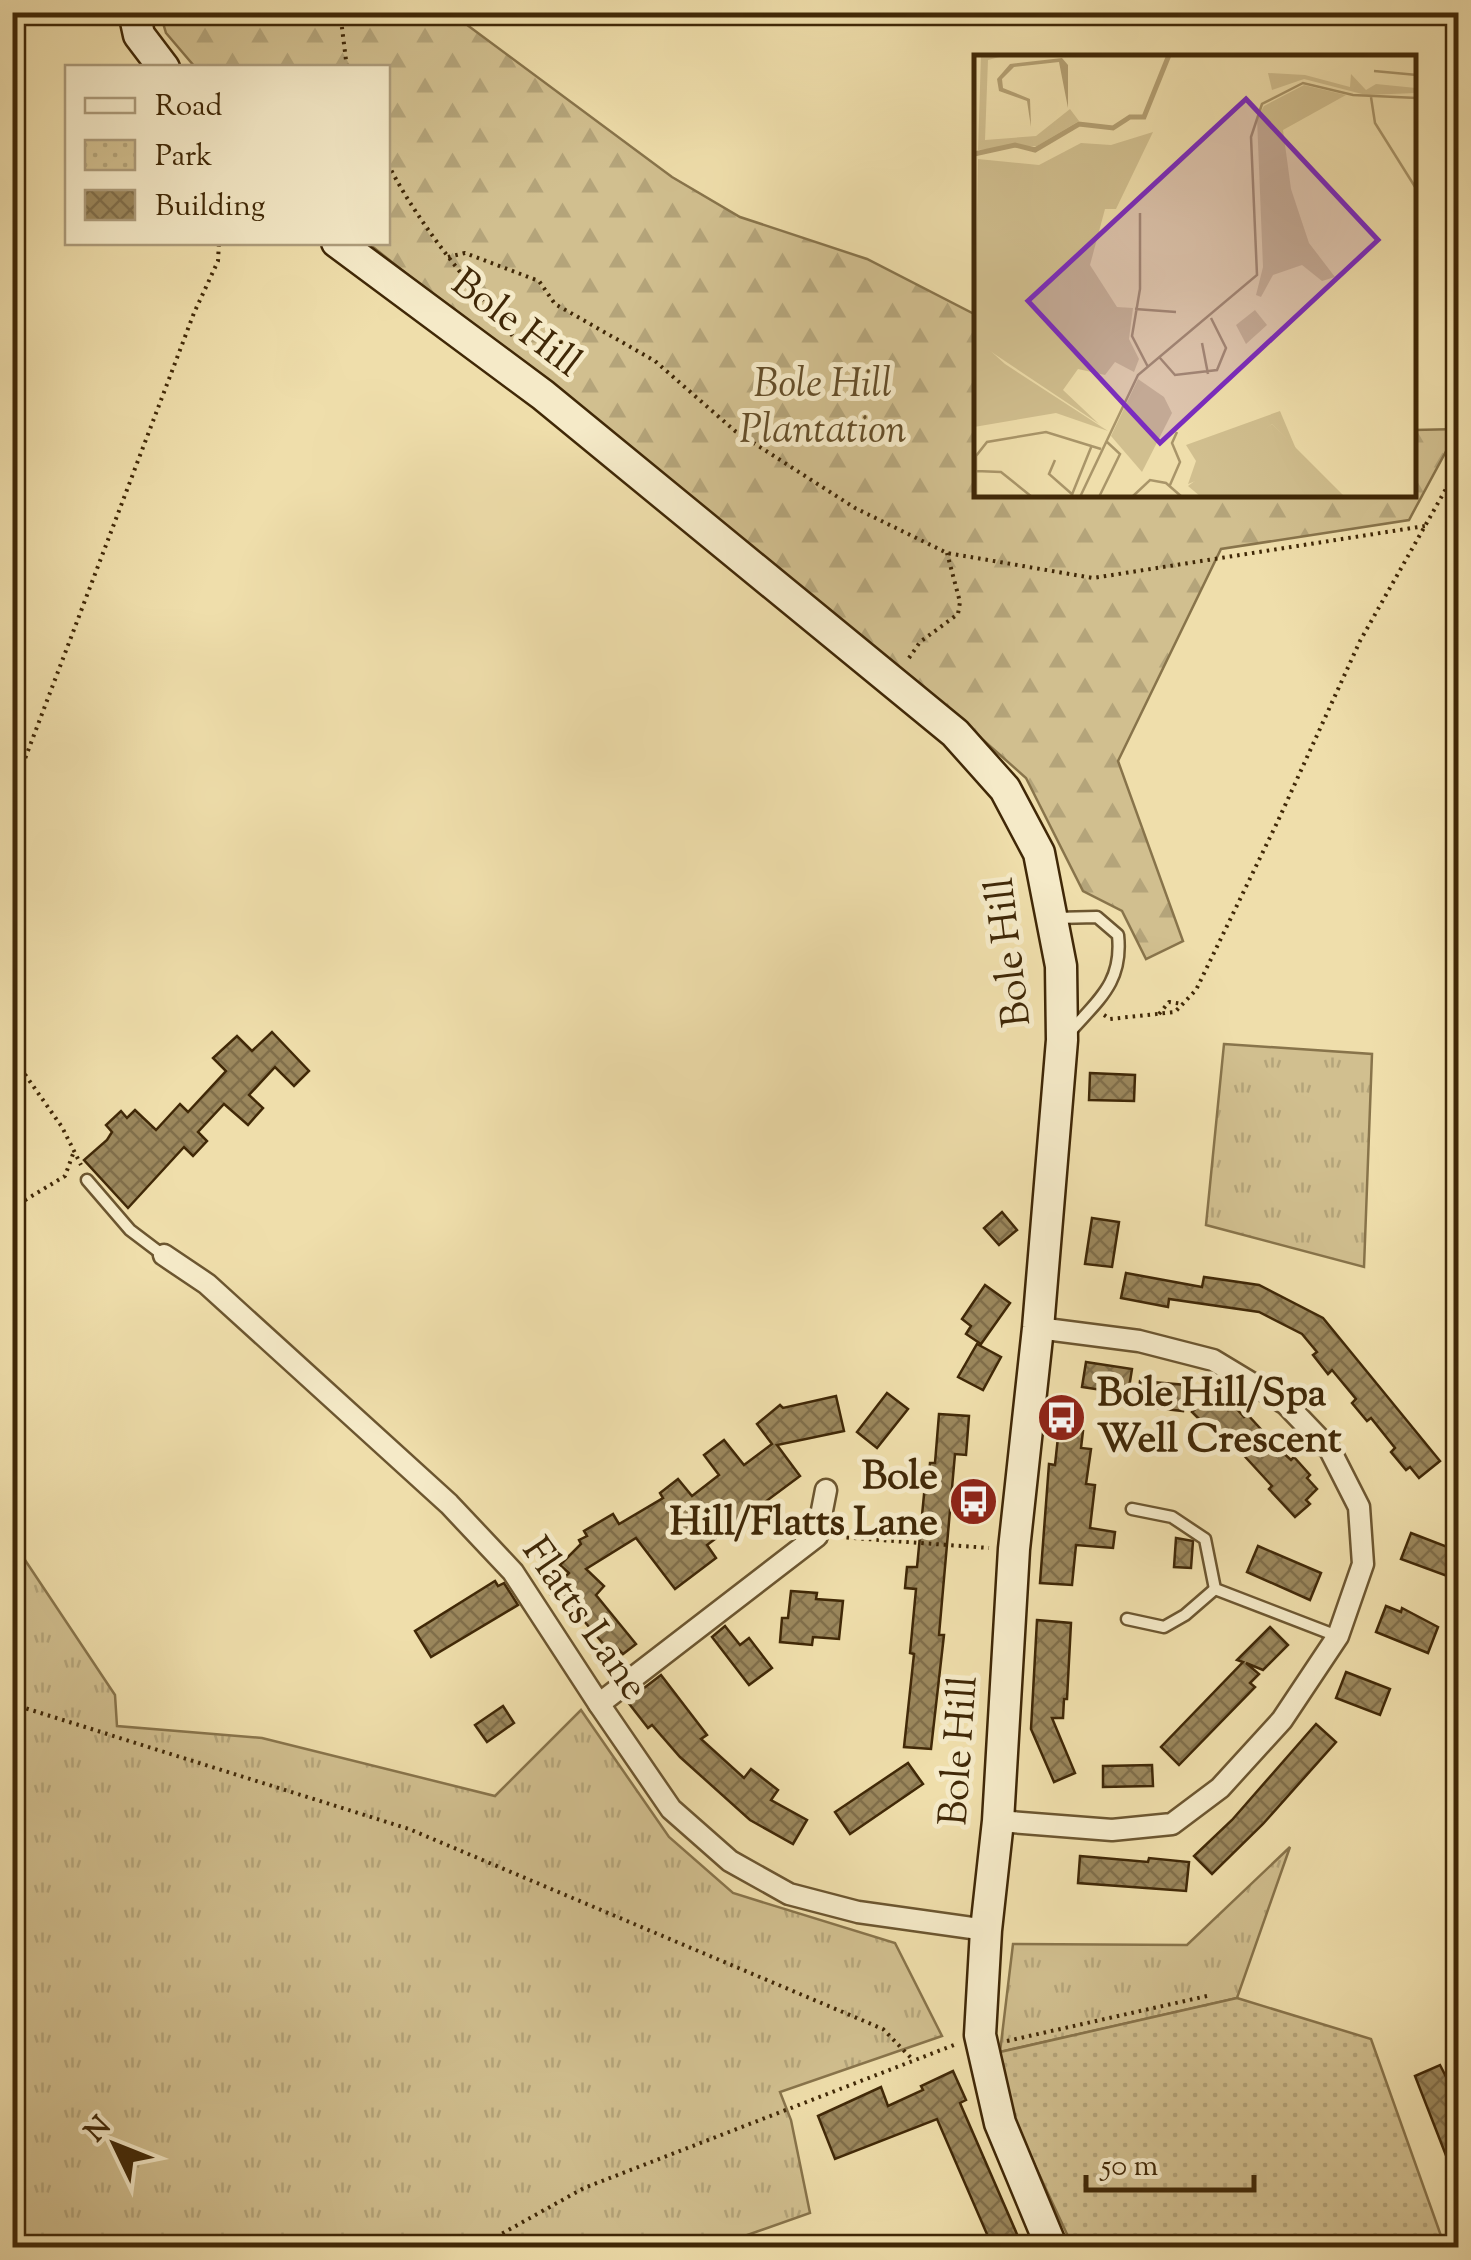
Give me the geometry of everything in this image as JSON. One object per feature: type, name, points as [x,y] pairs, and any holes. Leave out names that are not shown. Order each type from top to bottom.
[{"type":"street","points":[[134,12],[139,35],[162,65]]},
{"type":"street","name":"Bole Hill","points":[[341,245],[543,395],[955,733],[1004,789],[1039,853],[1061,966],[1062,1040],[1038,1328],[1014,1549],[998,1820],[986,1930],[982,2040],[1000,2123],[1052,2248]]},
{"type":"street","name":"Flatts Lane","points":[[164,1256],[207,1284],[449,1504],[514,1572],[671,1809],[730,1861],[789,1894],[858,1912],[986,1930]]},
{"type":"street","points":[[998,1820],[1112,1830],[1172,1824],[1220,1788],[1282,1720],[1338,1636],[1363,1564],[1359,1508],[1330,1450],[1286,1404],[1213,1360],[1139,1341],[1038,1328]]},
{"type":"street","points":[[598,1704],[817,1536],[826,1490]]},
{"type":"lane","points":[[1054,918],[1097,917],[1118,935],[1120,959],[1110,984],[1062,1040]]},
{"type":"lane","points":[[88,1180],[130,1230],[164,1256]]},
{"type":"lane","points":[[1132,1508],[1172,1516],[1206,1539],[1214,1588]]},
{"type":"lane","points":[[1214,1588],[1338,1636]]},
{"type":"lane","points":[[1127,1620],[1164,1626],[1185,1614],[1214,1588]]},
{"type":"path","points":[[340,12],[347,65]]},
{"type":"path","points":[[390,168],[448,257],[516,340]]},
{"type":"path","points":[[12,793],[194,312],[218,261],[219,245]]},
{"type":"path","points":[[448,257],[464,253],[539,281],[554,304],[655,360],[735,431],[855,508],[948,552],[1093,578],[1424,526]]},
{"type":"path","points":[[1093,1006],[1110,1019],[1175,1012],[1196,990],[1360,640],[1446,487],[1458,451]]},
{"type":"path","points":[[892,682],[920,642],[958,614],[960,602],[948,552]]},
{"type":"path","points":[[1159,1014],[1169,1002],[1183,1004]]},
{"type":"path","points":[[12,1056],[62,1127],[88,1180]]},
{"type":"path","points":[[12,1208],[65,1176],[74,1151]]},
{"type":"path","points":[[817,1536],[1014,1549]]},
{"type":"path","points":[[12,1704],[408,1829],[884,2029],[913,2060]]},
{"type":"path","points":[[476,2248],[584,2188],[913,2060],[982,2040],[1207,1996]]},
{"type":"green space","name":"Bole Hill Plantation","points":[[160,13],[451,13],[672,177],[740,217],[867,259],[974,314],[974,498],[1416,498],[1416,430],[1458,429],[1409,520],[1221,549],[1118,761],[1183,941],[1146,959],[1122,911],[1083,891],[1026,778],[919,683],[371,245],[390,245],[390,65],[193,65],[166,33]]},
{"type":"green space","points":[[1224,1044],[1372,1054],[1364,1267],[1206,1225]]},
{"type":"green space","points":[[13,1542],[115,1695],[117,1726],[262,1738],[495,1796],[581,1710],[669,1837],[733,1893],[895,1943],[942,2036],[780,2092],[791,2120],[810,2213],[713,2247],[13,2247]]},
{"type":"green space","points":[[1290,1847],[1237,1998],[1000,2052],[1013,1944],[1187,1945]]},
{"type":"green space","points":[[1237,1998],[1371,2039],[1445,2247],[1073,2247],[1011,2114],[1000,2052]]},
{"type":"building","points":[[272,1032],[309,1071],[294,1086],[275,1067],[249,1095],[263,1108],[248,1125],[224,1104],[198,1132],[207,1141],[193,1156],[184,1147],[128,1208],[84,1160],[107,1140],[112,1132],[106,1125],[121,1111],[127,1118],[135,1110],[156,1130],[180,1104],[188,1112],[226,1071],[213,1058],[237,1036],[252,1051]]},
{"type":"building","points":[[1090,1073],[1135,1075],[1134,1101],[1089,1100]]},
{"type":"building","points":[[1002,1212],[1017,1230],[999,1245],[984,1228]]},
{"type":"building","points":[[1092,1218],[1119,1222],[1112,1267],[1085,1264]]},
{"type":"building","points":[[1126,1273],[1202,1287],[1204,1277],[1259,1285],[1323,1318],[1440,1461],[1419,1478],[1410,1467],[1406,1470],[1391,1452],[1395,1448],[1371,1418],[1367,1421],[1352,1403],[1356,1399],[1332,1370],[1328,1374],[1302,1334],[1259,1312],[1169,1299],[1168,1307],[1121,1298]]},
{"type":"building","points":[[985,1285],[1010,1303],[981,1344],[966,1334],[971,1326],[962,1319]]},
{"type":"building","points":[[977,1344],[1001,1357],[983,1390],[958,1377]]},
{"type":"building","points":[[1086,1362],[1132,1369],[1128,1394],[1082,1387]]},
{"type":"building","points":[[1140,1381],[1186,1385],[1183,1411],[1137,1406]]},
{"type":"building","points":[[887,1393],[908,1409],[877,1448],[857,1432]]},
{"type":"building","points":[[1212,1393],[1228,1410],[1233,1405],[1244,1417],[1247,1414],[1310,1475],[1307,1478],[1317,1489],[1306,1500],[1310,1504],[1295,1517],[1215,1424],[1209,1429],[1192,1412]]},
{"type":"building","points":[[836,1396],[844,1431],[777,1445],[800,1476],[707,1545],[716,1558],[675,1589],[636,1538],[586,1569],[604,1586],[596,1595],[636,1644],[623,1654],[616,1647],[610,1652],[569,1603],[564,1608],[549,1593],[569,1573],[560,1565],[581,1544],[579,1540],[587,1536],[584,1531],[613,1514],[619,1524],[663,1498],[660,1493],[678,1479],[692,1496],[719,1475],[704,1455],[724,1440],[744,1465],[772,1444],[757,1424],[780,1405],[783,1408]]},
{"type":"building","points":[[939,1414],[969,1416],[966,1455],[955,1454],[939,1635],[944,1635],[931,1749],[904,1747],[916,1589],[905,1588],[907,1567],[917,1567],[926,1474],[930,1463],[935,1463]]},
{"type":"building","points":[[1059,1428],[1083,1431],[1081,1448],[1091,1449],[1086,1484],[1095,1485],[1090,1528],[1115,1532],[1113,1548],[1076,1545],[1072,1585],[1040,1583],[1049,1464],[1055,1465]]},
{"type":"building","points":[[1411,1533],[1458,1551],[1458,1580],[1401,1559]]},
{"type":"building","points":[[1176,1538],[1193,1541],[1191,1568],[1174,1567]]},
{"type":"building","points":[[1258,1546],[1321,1573],[1310,1600],[1247,1572]]},
{"type":"building","points":[[495,1581],[498,1586],[504,1583],[518,1605],[431,1657],[415,1631]]},
{"type":"building","points":[[791,1591],[817,1593],[816,1599],[843,1601],[839,1639],[813,1637],[812,1645],[780,1642],[782,1618],[788,1618]]},
{"type":"building","points":[[1386,1606],[1401,1612],[1402,1608],[1438,1627],[1428,1653],[1376,1632]]},
{"type":"building","points":[[1037,1620],[1071,1623],[1067,1699],[1063,1718],[1052,1718],[1075,1773],[1054,1782],[1031,1729]]},
{"type":"building","points":[[725,1626],[740,1645],[749,1638],[772,1668],[749,1685],[712,1637]]},
{"type":"building","points":[[1270,1627],[1288,1645],[1263,1670],[1246,1663],[1259,1674],[1250,1683],[1255,1687],[1179,1765],[1161,1747],[1243,1662],[1237,1660]]},
{"type":"building","points":[[1346,1672],[1390,1689],[1380,1715],[1336,1698]]},
{"type":"building","points":[[661,1675],[707,1735],[701,1739],[744,1778],[751,1769],[778,1790],[771,1800],[807,1820],[793,1844],[750,1820],[680,1757],[652,1725],[648,1728],[627,1701]]},
{"type":"building","points":[[503,1706],[514,1723],[487,1742],[475,1725]]},
{"type":"building","points":[[1316,1724],[1336,1742],[1212,1874],[1194,1856],[1232,1820]]},
{"type":"building","points":[[908,1763],[923,1784],[850,1834],[835,1812]]},
{"type":"building","points":[[1152,1765],[1153,1786],[1103,1787],[1103,1766]]},
{"type":"building","points":[[1080,1856],[1189,1862],[1186,1891],[1078,1883]]},
{"type":"building","points":[[1440,2065],[1458,2100],[1456,2181],[1415,2076]]},
{"type":"building","points":[[953,2071],[966,2100],[960,2103],[1023,2248],[993,2248],[937,2119],[835,2159],[818,2116],[881,2087],[888,2106]]},
{"type":"place","name":"Bole Hill/Spa Well Crescent","points":[[1062,1418]]},
{"type":"place","name":"Bole Hill/Flatts Lane","points":[[973,1501]]}]
